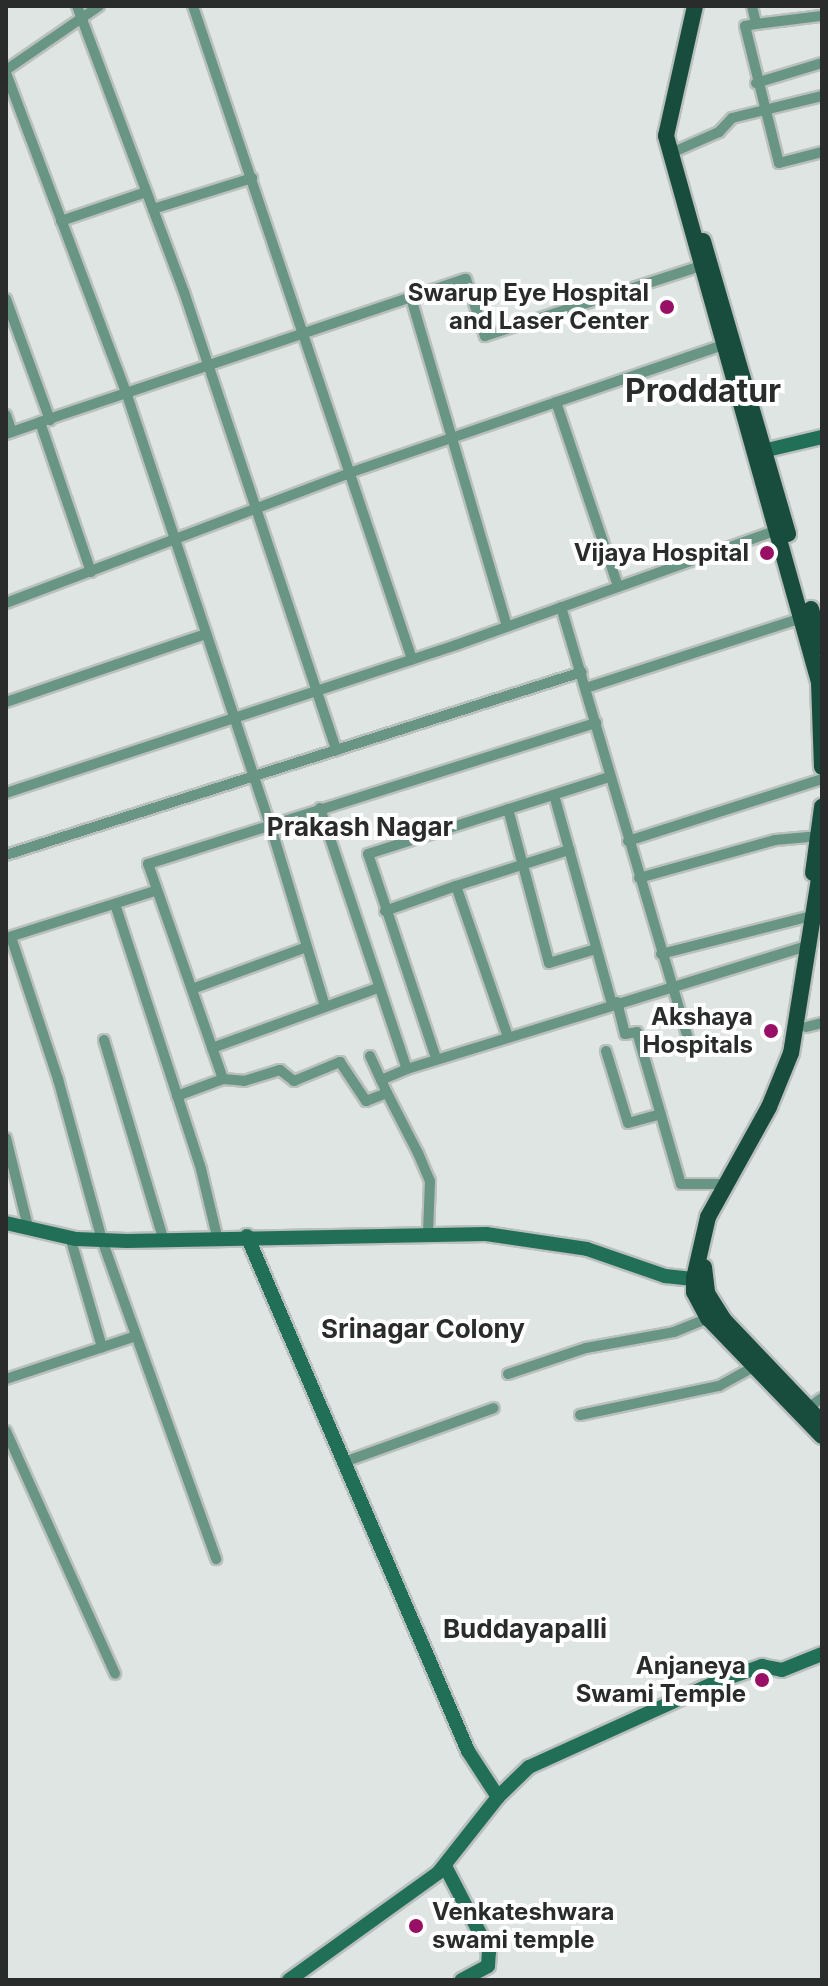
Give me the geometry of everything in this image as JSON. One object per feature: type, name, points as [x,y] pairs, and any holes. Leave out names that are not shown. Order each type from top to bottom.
[{"type":"main road","points":[[695,6],[666,136],[807,616],[819,682],[822,767]]},
{"type":"main road","points":[[704,6],[681,99],[678,150],[705,264]]},
{"type":"main road","points":[[728,343],[767,450],[781,528]]},
{"type":"main road","points":[[767,450],[822,437]]},
{"type":"main road","points":[[807,616],[822,647]]},
{"type":"main road","points":[[812,916],[822,807]]},
{"type":"main road","points":[[746,1357],[699,1279],[708,1217],[791,1053],[822,861]]},
{"type":"main road","points":[[807,950],[814,1025],[781,1103],[716,1220],[694,1292],[708,1318],[746,1357],[809,1407],[822,1423]]},
{"type":"main road","points":[[6,1223],[70,1237],[102,1240],[164,1241],[217,1236],[428,1232],[547,1242],[665,1276],[699,1279]]},
{"type":"main road","points":[[247,1236],[468,1751],[498,1797]]},
{"type":"main road","points":[[809,1407],[822,1436]]},
{"type":"main road","points":[[289,1980],[445,1866],[498,1797],[543,1759],[658,1706],[752,1669],[782,1670],[822,1654]]},
{"type":"main road","points":[[445,1866],[489,1951],[488,1966],[478,1976],[462,1980]]},
{"type":"street","points":[[77,6],[210,367],[336,750]]},
{"type":"street","points":[[99,6],[6,71],[127,395],[203,635],[270,824],[304,948],[325,1006]]},
{"type":"street","points":[[193,6],[352,472],[412,659]]},
{"type":"street","points":[[752,6],[756,24]]},
{"type":"street","points":[[820,16],[745,26],[763,112],[779,163],[822,152]]},
{"type":"street","points":[[756,83],[822,63]]},
{"type":"street","points":[[678,150],[719,132],[732,118],[822,96]]},
{"type":"street","points":[[153,209],[252,178]]},
{"type":"street","points":[[61,221],[146,192]]},
{"type":"street","points":[[6,415],[9,433],[466,279],[485,336],[705,264]]},
{"type":"street","points":[[411,298],[507,626]]},
{"type":"street","points":[[6,299],[91,572]]},
{"type":"street","points":[[6,603],[352,472],[728,343]]},
{"type":"street","points":[[556,402],[618,586]]},
{"type":"street","points":[[6,793],[412,659],[781,528]]},
{"type":"street","points":[[561,607],[670,988],[692,1051]]},
{"type":"street","points":[[586,688],[807,616]]},
{"type":"street","points":[[6,702],[203,635]]},
{"type":"street","points":[[6,855],[582,672]]},
{"type":"street","points":[[223,1079],[148,864],[596,723]]},
{"type":"street","points":[[436,1058],[368,854],[610,777]]},
{"type":"street","points":[[628,841],[822,779]]},
{"type":"street","points":[[554,795],[596,949],[625,1034],[637,1032],[684,1188],[714,1180],[727,1184]]},
{"type":"street","points":[[320,808],[407,1069]]},
{"type":"street","points":[[508,809],[549,963],[596,949]]},
{"type":"street","points":[[639,878],[775,840],[820,836]]},
{"type":"street","points":[[385,911],[569,850]]},
{"type":"street","points":[[456,886],[508,1037]]},
{"type":"street","points":[[155,891],[9,938],[58,1079],[102,1240],[216,1559]]},
{"type":"street","points":[[115,904],[177,1096],[217,1236]]},
{"type":"street","points":[[661,954],[812,916]]},
{"type":"street","points":[[192,989],[304,948]]},
{"type":"street","points":[[381,1080],[436,1058],[615,1003],[807,950]]},
{"type":"street","points":[[212,1048],[313,1015],[325,1006],[378,988]]},
{"type":"street","points":[[104,1040],[164,1241]]},
{"type":"street","points":[[606,1051],[628,1123],[661,1114]]},
{"type":"street","points":[[370,1056],[430,1181],[428,1232]]},
{"type":"street","points":[[177,1096],[223,1079],[244,1081],[280,1070],[294,1081],[340,1062],[366,1101],[387,1093]]},
{"type":"street","points":[[6,1138],[28,1227]]},
{"type":"street","points":[[70,1237],[102,1347]]},
{"type":"street","points":[[508,1374],[586,1348],[674,1332],[708,1318]]},
{"type":"street","points":[[6,1379],[136,1336]]},
{"type":"street","points":[[580,1415],[719,1386],[746,1357]]},
{"type":"street","points":[[344,1462],[494,1408]]},
{"type":"street","points":[[6,1431],[115,1674]]},
{"type":"place","name":"Swarup Eye Hospital and Laser Center","points":[[667,307]]},
{"type":"place","name":"Vijaya Hospital","points":[[767,553]]},
{"type":"place","name":"Akshaya Hospitals","points":[[771,1031]]},
{"type":"place","name":"Anjaneya Swami Temple","points":[[762,1680]]},
{"type":"place","name":"Venkateshwara swami temple","points":[[416,1926]]},
{"type":"district","name":"Proddatur","points":[[703,391]]},
{"type":"district","name":"Prakash Nagar","points":[[360,827]]},
{"type":"district","name":"Srinagar Colony","points":[[423,1329]]},
{"type":"district","name":"Buddayapalli","points":[[525,1629]]}]
